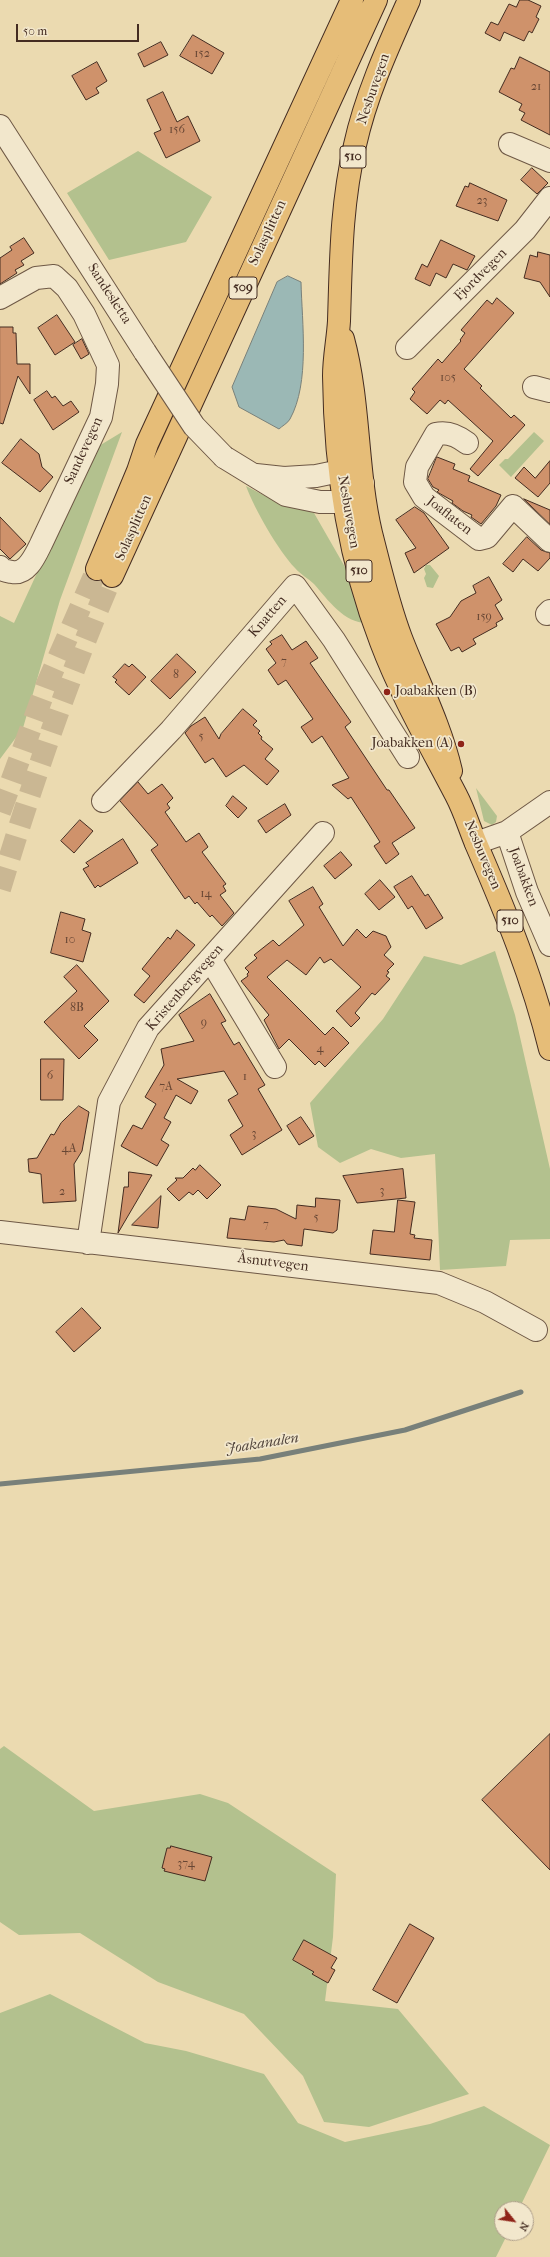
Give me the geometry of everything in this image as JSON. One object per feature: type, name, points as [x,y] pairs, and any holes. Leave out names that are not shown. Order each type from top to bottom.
[{"type":"main road","name":"Solasplitten","points":[[352,0],[147,444],[105,572],[376,0]]},
{"type":"main road","name":"Nesbuvegen","points":[[409,0],[388,47],[356,142],[345,195],[340,244],[339,324],[334,374],[340,471],[344,502],[364,593],[381,643],[437,743]]},
{"type":"main road","name":"Nesbuvegen","points":[[339,324],[351,370],[363,483],[371,531],[392,607],[437,743],[476,843],[504,907],[522,956],[540,1007],[550,1049]]},
{"type":"street","name":"Sandesletta","points":[[0,126],[194,426],[224,457],[256,475],[286,495],[320,502],[344,502]]},
{"type":"street","points":[[510,144],[550,161]]},
{"type":"street","name":"Fjordvegen","points":[[407,348],[525,230],[550,198]]},
{"type":"street","name":"Sandevegen","points":[[0,298],[36,278],[54,276],[67,288],[84,314],[108,365],[107,384],[101,417],[32,561],[22,571],[15,572],[3,570],[0,567]]},
{"type":"street","name":"Joaflaten","points":[[467,443],[460,438],[443,432],[436,434],[417,467],[415,482],[424,497],[479,539],[487,537],[513,506],[550,541]]},
{"type":"street","points":[[256,475],[284,478],[316,476],[340,471],[363,483],[344,502]]},
{"type":"street","name":"Knatten","points":[[104,801],[171,730],[295,586],[334,640],[404,760],[437,743]]},
{"type":"street","points":[[476,843],[507,832],[550,802]]},
{"type":"street","name":"Joabakken","points":[[507,832],[527,892],[550,945]]},
{"type":"street","name":"Kristenbergvegen","points":[[88,1243],[109,1102],[148,1028],[323,833]]},
{"type":"street","points":[[210,959],[275,1067]]},
{"type":"street","name":"Åsnutvegen","points":[[0,1232],[440,1282],[485,1302],[545,1332]]},
{"type":"green space","points":[[138,151],[212,197],[186,242],[109,260],[67,193]]},
{"type":"green space","points":[[122,432],[60,600],[23,728],[0,759],[0,616],[14,623],[66,510],[89,452]]},
{"type":"green space","points":[[534,432],[544,441],[511,477],[499,465],[505,459],[508,459]]},
{"type":"green space","points":[[246,486],[273,500],[314,513],[349,574],[367,623],[351,619],[337,610],[314,584],[295,568],[281,551],[255,506]]},
{"type":"green space","points":[[426,565],[430,565],[439,576],[433,588],[427,587],[424,578],[426,574],[424,569]]},
{"type":"green space","points":[[476,788],[497,816],[496,822],[492,825],[484,821]]},
{"type":"green space","points":[[495,951],[515,1015],[550,1169],[550,1239],[510,1240],[506,1266],[440,1270],[435,1154],[401,1158],[371,1149],[340,1163],[318,1147],[310,1103],[383,1019],[424,956],[461,965]]},
{"type":"green space","points":[[4,1746],[94,1811],[200,1794],[228,1803],[336,1874],[333,1937],[325,2001],[398,2009],[469,2094],[369,2127],[324,2122],[303,2076],[244,2014],[158,1982],[80,1933],[19,1935],[0,1922],[0,1749]]},
{"type":"green space","points":[[50,1994],[145,2043],[186,2051],[264,2074],[298,2123],[345,2142],[430,2124],[484,2106],[550,2145],[523,2201],[494,2201],[494,2241],[504,2241],[496,2257],[0,2257],[0,2013]]},
{"type":"water","points":[[288,276],[301,282],[303,371],[296,404],[289,420],[279,429],[239,407],[232,387],[277,282]]},
{"type":"building","points":[[520,0],[528,0],[541,6],[536,17],[539,19],[532,33],[529,31],[524,41],[504,32],[500,41],[485,33],[491,22],[498,25],[509,4],[516,7]]},
{"type":"building","points":[[193,35],[224,53],[212,74],[180,56]]},
{"type":"building","points":[[161,42],[168,55],[144,67],[138,54]]},
{"type":"building","points":[[520,57],[550,72],[550,135],[521,120],[525,113],[519,110],[522,104],[499,92],[511,68],[514,69]]},
{"type":"building","points":[[97,62],[107,81],[96,88],[99,93],[86,100],[72,76]]},
{"type":"building","points":[[163,92],[177,122],[188,116],[200,141],[166,158],[154,133],[161,130],[147,100]]},
{"type":"building","points":[[532,168],[548,183],[537,194],[521,180]]},
{"type":"building","points":[[470,183],[507,200],[498,221],[456,206],[465,186],[468,187]]},
{"type":"building","points":[[24,238],[34,253],[21,261],[24,265],[15,270],[17,273],[0,284],[0,258],[12,250],[10,247]]},
{"type":"building","points":[[441,240],[475,256],[467,270],[453,264],[446,278],[436,273],[430,286],[415,279],[422,264],[427,267]]},
{"type":"building","points":[[538,252],[550,255],[550,297],[540,282],[524,278],[530,255],[537,257]]},
{"type":"building","points":[[497,298],[514,313],[464,369],[482,386],[480,388],[511,418],[514,415],[525,425],[478,476],[470,469],[493,441],[448,400],[445,404],[440,400],[427,414],[410,399],[415,392],[412,389],[438,359],[442,363],[461,341],[460,340],[465,333],[461,330],[487,300],[492,304]]},
{"type":"building","points":[[57,315],[75,342],[55,355],[38,328]]},
{"type":"building","points":[[0,327],[13,327],[13,333],[16,333],[17,364],[30,364],[30,394],[18,376],[3,424],[0,423]]},
{"type":"building","points":[[82,339],[89,354],[81,359],[73,345]]},
{"type":"building","points":[[47,391],[52,398],[55,396],[63,406],[71,401],[79,412],[53,430],[34,400]]},
{"type":"building","points":[[21,439],[39,454],[42,467],[53,477],[40,492],[2,463]]},
{"type":"building","points":[[437,457],[455,464],[453,469],[470,476],[468,481],[501,495],[496,506],[481,524],[471,517],[472,515],[463,511],[452,503],[453,501],[437,492],[439,490],[433,487],[428,479]]},
{"type":"building","points":[[550,461],[550,483],[538,497],[515,478],[524,467],[535,478]]},
{"type":"building","points":[[524,499],[550,510],[550,524]]},
{"type":"building","points":[[415,507],[424,513],[449,548],[414,573],[405,553],[416,548],[396,520]]},
{"type":"building","points":[[0,517],[26,544],[10,559],[0,549]]},
{"type":"building","points":[[527,537],[541,550],[550,553],[550,558],[538,571],[523,559],[513,572],[503,564]]},
{"type":"building","points":[[489,577],[502,600],[495,605],[503,619],[496,623],[497,626],[473,639],[476,644],[462,652],[459,647],[451,651],[436,624],[450,617],[461,601],[476,593],[473,586]]},
{"type":"building","points":[[282,635],[292,650],[306,641],[318,658],[310,663],[351,722],[345,727],[387,790],[389,790],[415,828],[392,843],[399,854],[386,864],[374,846],[380,842],[351,797],[348,799],[332,785],[349,778],[322,736],[312,743],[301,727],[313,719],[286,680],[278,685],[268,670],[276,663],[266,649],[272,644],[270,642]]},
{"type":"building","points":[[177,654],[196,672],[170,699],[151,681]]},
{"type":"building","points":[[125,664],[129,667],[132,664],[146,677],[129,695],[115,682],[117,680],[113,677]]},
{"type":"building","points":[[243,709],[257,721],[253,725],[260,731],[258,733],[262,737],[261,739],[273,749],[265,759],[279,771],[267,785],[244,765],[226,777],[213,758],[205,763],[185,733],[191,726],[205,717],[219,739],[221,734]]},
{"type":"building","points":[[138,782],[148,794],[162,784],[173,798],[167,804],[170,808],[165,812],[186,842],[199,833],[208,847],[202,852],[226,884],[223,886],[226,891],[220,895],[234,913],[222,926],[212,915],[210,917],[197,902],[195,904],[189,896],[185,899],[151,850],[158,845],[120,801]]},
{"type":"building","points":[[233,796],[247,808],[238,818],[226,806]]},
{"type":"building","points":[[285,804],[291,815],[266,833],[258,821]]},
{"type":"building","points":[[80,820],[93,831],[74,853],[61,841]]},
{"type":"building","points":[[123,839],[138,863],[100,887],[98,885],[95,888],[83,869],[89,866],[86,863]]},
{"type":"building","points":[[341,852],[352,865],[335,879],[324,866]]},
{"type":"building","points":[[412,876],[425,896],[428,894],[443,918],[426,929],[412,906],[408,909],[394,887]]},
{"type":"building","points":[[380,880],[395,897],[379,910],[365,894]]},
{"type":"building","points":[[313,887],[323,904],[319,907],[343,946],[357,929],[366,938],[373,931],[386,936],[391,947],[384,955],[394,964],[387,971],[389,972],[386,976],[390,979],[375,995],[372,993],[355,1013],[360,1018],[351,1027],[336,1011],[361,987],[331,959],[324,963],[320,957],[306,975],[287,960],[267,977],[325,1035],[333,1027],[349,1043],[325,1067],[319,1061],[315,1065],[289,1039],[279,1049],[264,1020],[269,1015],[241,981],[248,976],[247,974],[249,972],[245,968],[257,958],[254,955],[273,940],[279,946],[304,925],[289,901]]},
{"type":"building","points":[[61,912],[85,919],[82,930],[91,933],[83,962],[51,953]]},
{"type":"building","points":[[177,930],[195,945],[144,1003],[134,995],[150,976],[142,969],[168,937],[170,939]]},
{"type":"building","points":[[77,965],[109,1001],[84,1026],[98,1040],[79,1059],[44,1022],[77,991],[64,977]]},
{"type":"building","points":[[210,994],[226,1021],[221,1023],[234,1045],[239,1042],[265,1085],[258,1089],[282,1130],[242,1155],[230,1135],[243,1126],[228,1100],[238,1094],[224,1071],[177,1079],[198,1091],[191,1104],[176,1095],[164,1118],[171,1122],[161,1140],[169,1145],[157,1166],[121,1146],[133,1125],[142,1129],[156,1104],[145,1097],[164,1065],[161,1049],[194,1041],[179,1015]]},
{"type":"building","points":[[41,1059],[64,1059],[63,1100],[41,1100]]},
{"type":"building","points":[[79,1106],[89,1112],[82,1151],[74,1164],[76,1201],[43,1203],[41,1174],[29,1172],[28,1159],[37,1158],[51,1134],[54,1135],[61,1123]]},
{"type":"building","points":[[301,1117],[314,1136],[299,1145],[287,1126]]},
{"type":"building","points":[[200,1165],[221,1185],[207,1199],[198,1190],[193,1195],[189,1192],[179,1201],[167,1189],[177,1180],[175,1178],[183,1178],[193,1168],[195,1170]]},
{"type":"building","points":[[403,1169],[406,1198],[357,1203],[343,1176]]},
{"type":"building","points":[[129,1172],[152,1175],[118,1233],[124,1187],[128,1187]]},
{"type":"building","points":[[161,1196],[158,1228],[132,1225]]},
{"type":"building","points":[[316,1198],[340,1200],[337,1230],[333,1233],[304,1229],[302,1246],[287,1244],[284,1240],[274,1242],[227,1238],[230,1218],[245,1220],[248,1206],[276,1209],[296,1219],[297,1205],[315,1207]]},
{"type":"building","points":[[398,1200],[415,1202],[410,1234],[415,1235],[414,1238],[432,1240],[430,1260],[370,1254],[373,1230],[394,1232]]},
{"type":"building","points":[[82,1308],[101,1328],[74,1352],[56,1332]]},
{"type":"building","points":[[550,1734],[550,1870],[482,1800]]},
{"type":"building","points":[[171,1846],[212,1857],[205,1881],[164,1871],[165,1869],[162,1868],[167,1848],[170,1848]]},
{"type":"building","points":[[410,1924],[434,1938],[397,2003],[373,1990]]},
{"type":"building","points":[[304,1940],[337,1958],[331,1968],[335,1970],[328,1983],[312,1974],[314,1972],[293,1960]]},
{"type":"waterway","name":"Joakanalen","points":[[0,1484],[260,1459],[405,1430],[521,1392]]},
{"type":"tunnel","points":[[0,812],[47,684],[97,569]]},
{"type":"tunnel","points":[[0,889],[52,731],[80,653],[112,576]]},
{"type":"place","name":"Joabakken (B)","points":[[387,692]]},
{"type":"place","name":"Joabakken (A)","points":[[461,744]]}]
